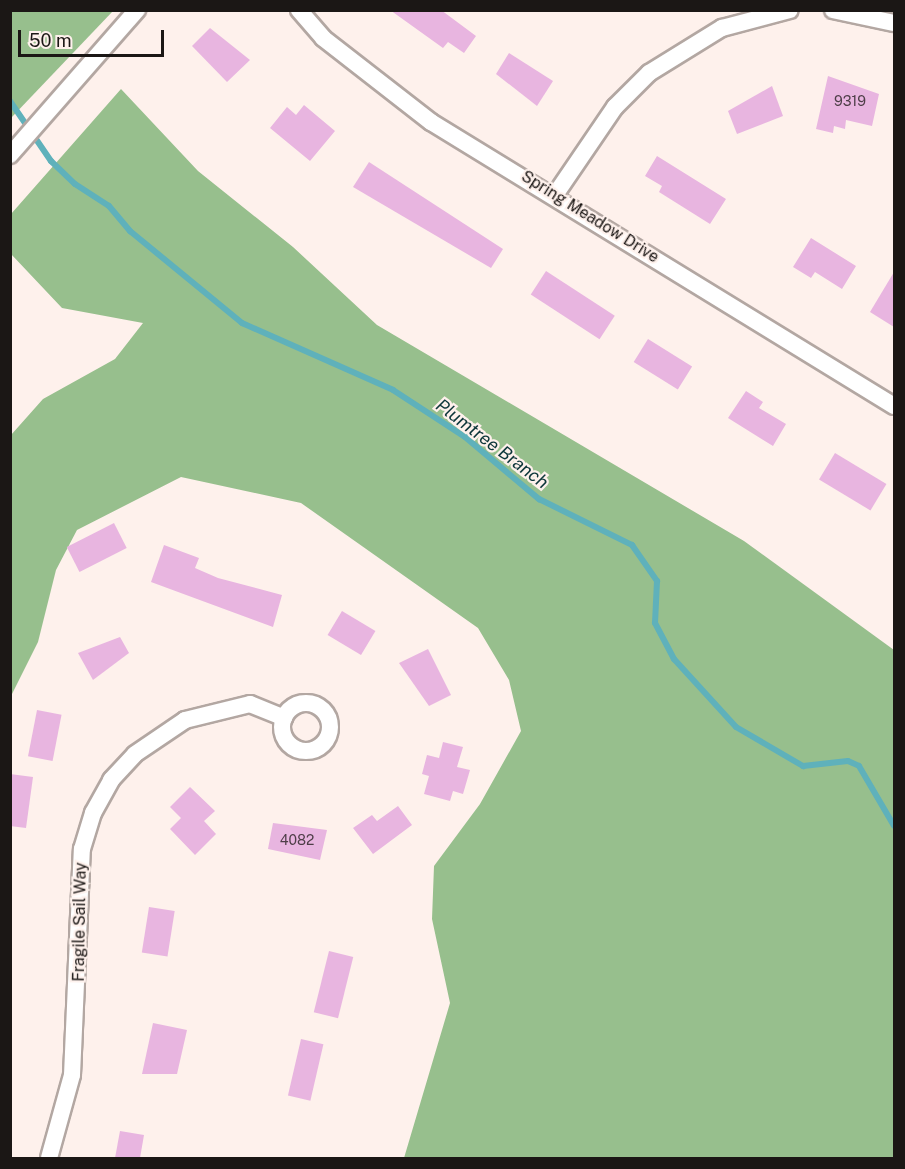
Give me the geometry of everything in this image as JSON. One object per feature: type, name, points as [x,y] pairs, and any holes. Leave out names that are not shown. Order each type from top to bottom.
[{"type":"street","points":[[15,150],[137,10]]},
{"type":"street","name":"Spring Meadow Drive","points":[[299,10],[323,38],[401,101],[894,406]]},
{"type":"street","points":[[555,195],[615,106],[649,73],[722,28],[790,10]]},
{"type":"street","points":[[834,10],[894,22]]},
{"type":"street","name":"Fragile Sail Way","points":[[49,1158],[72,1075],[82,849],[93,813],[111,780],[135,754],[185,720],[250,704],[284,717]]},
{"type":"green space","points":[[10,11],[113,11],[11,118]]},
{"type":"green space","points":[[121,89],[198,171],[293,247],[377,325],[744,541],[894,650],[894,1158],[404,1158],[450,1003],[432,919],[434,866],[480,804],[521,731],[509,680],[478,628],[301,503],[181,477],[77,530],[56,570],[38,642],[11,696],[11,435],[43,399],[115,359],[143,323],[62,308],[11,254],[11,214]]},
{"type":"building","points":[[390,10],[441,10],[476,36],[464,53],[448,42],[443,48]]},
{"type":"building","points":[[210,28],[250,60],[227,82],[192,46]]},
{"type":"building","points":[[509,53],[553,81],[537,106],[496,74]]},
{"type":"building","points":[[828,76],[879,94],[872,126],[846,120],[845,129],[834,126],[833,133],[816,129]]},
{"type":"building","points":[[772,86],[783,116],[737,134],[728,111]]},
{"type":"building","points":[[304,105],[335,131],[310,161],[270,128],[287,107],[296,115]]},
{"type":"building","points":[[657,156],[726,199],[710,224],[659,192],[662,186],[645,176]]},
{"type":"building","points":[[369,162],[503,249],[491,268],[353,187]]},
{"type":"building","points":[[811,238],[856,266],[842,289],[815,272],[811,278],[793,267]]},
{"type":"building","points":[[546,271],[615,316],[600,339],[531,294]]},
{"type":"building","points":[[894,272],[894,327],[870,312]]},
{"type":"building","points":[[648,339],[692,367],[678,389],[634,362]]},
{"type":"building","points":[[746,391],[763,402],[759,408],[786,424],[773,446],[728,418]]},
{"type":"building","points":[[835,453],[886,484],[870,510],[819,480]]},
{"type":"building","points":[[114,523],[127,548],[79,572],[67,547]]},
{"type":"building","points":[[164,545],[199,558],[195,568],[218,578],[282,595],[273,627],[151,582]]},
{"type":"building","points":[[342,611],[375,631],[361,655],[328,635]]},
{"type":"building","points":[[120,637],[129,653],[93,680],[78,653]]},
{"type":"building","points":[[428,649],[451,695],[429,706],[399,663]]},
{"type":"building","points":[[37,710],[62,715],[53,761],[28,756]]},
{"type":"building","points":[[443,742],[463,747],[457,767],[470,770],[463,794],[453,791],[450,801],[424,794],[429,776],[422,774],[427,755],[439,758]]},
{"type":"building","points":[[10,774],[33,777],[26,828],[10,826]]},
{"type":"building","points":[[190,787],[215,811],[204,821],[216,834],[195,855],[170,829],[181,818],[170,807]]},
{"type":"building","points":[[398,806],[412,825],[373,854],[353,828],[372,815],[377,821]]},
{"type":"building","points":[[273,823],[327,830],[320,860],[268,849]]},
{"type":"building","points":[[149,907],[175,911],[167,957],[142,952]]},
{"type":"building","points":[[329,951],[353,957],[338,1018],[314,1012]]},
{"type":"building","points":[[153,1023],[187,1030],[177,1074],[142,1074]]},
{"type":"building","points":[[301,1039],[323,1044],[310,1101],[288,1096]]},
{"type":"building","points":[[120,1131],[144,1135],[140,1158],[115,1158]]},
{"type":"waterway","name":"Plumtree Branch","points":[[10,101],[51,161],[75,184],[109,206],[130,231],[242,323],[393,390],[465,437],[539,499],[632,545],[657,581],[655,623],[674,659],[736,727],[803,766],[848,761],[859,766],[894,826]]}]
